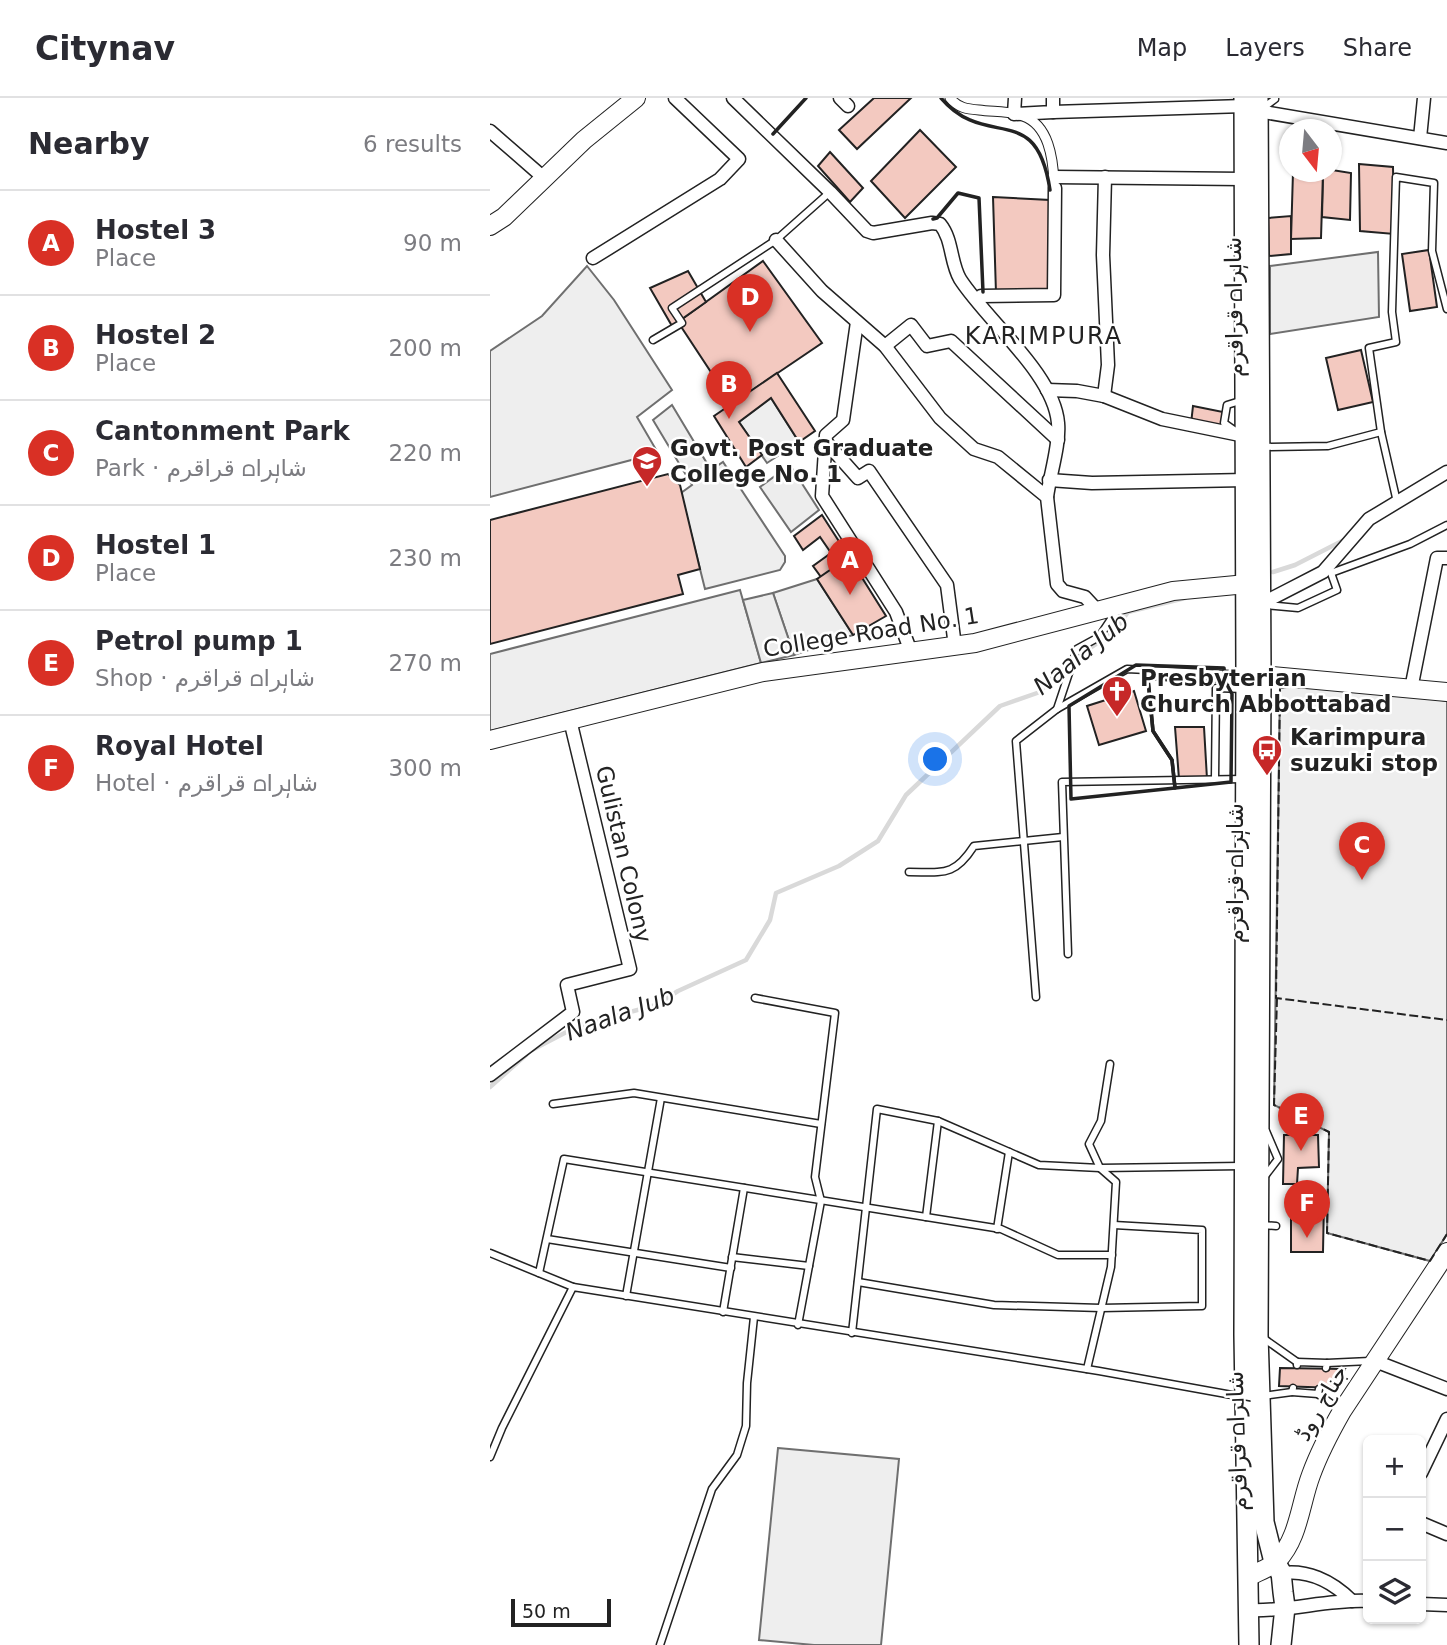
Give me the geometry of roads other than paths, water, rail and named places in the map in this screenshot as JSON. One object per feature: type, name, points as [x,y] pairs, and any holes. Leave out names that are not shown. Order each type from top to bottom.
[{"type":"highway","name":"شاہراہ قراقرم","points":[[1256,102],[1243,179],[1245,400],[1252,442],[1246,480],[1253,583],[1261,604],[1251,680],[1259,1185],[1267,1226],[1252,1397],[1264,1522],[1278,1568],[1285,1607],[1281,1645]]},
{"type":"highway","name":"شاہراہ قراقرم","points":[[1249,1645],[1252,1397],[1244,1166],[1246,779],[1253,583],[1256,102]]},
{"type":"main road","points":[[490,226],[504,217],[584,140],[636,98]]},
{"type":"main road","name":"College Road No. 1","points":[[490,740],[763,673],[955,646],[1014,634],[1173,591],[1253,583]]},
{"type":"main road","points":[[1251,680],[1447,692]]},
{"type":"main road","name":"جناح روڈ","points":[[1278,1568],[1292,1539],[1315,1462],[1342,1411],[1447,1252]]},
{"type":"main road","points":[[1249,1580],[1278,1568]]},
{"type":"street","points":[[593,258],[720,179],[739,159],[675,98]]},
{"type":"street","points":[[733,98],[830,192],[867,232],[925,224],[940,224],[945,231],[959,277],[1028,362],[1056,406],[1058,440],[1046,497],[1056,584],[1063,591],[1085,597],[1098,611]]},
{"type":"street","points":[[950,98],[966,109],[1024,116],[1038,125],[1050,152],[1054,182],[1054,295],[981,296],[977,300]]},
{"type":"street","points":[[1014,114],[1015,98]]},
{"type":"street","points":[[1053,98],[1053,112]]},
{"type":"street","points":[[1420,138],[1424,98]]},
{"type":"street","points":[[1014,114],[1256,102],[1447,143]]},
{"type":"street","points":[[490,131],[544,178]]},
{"type":"street","points":[[1054,182],[1105,177],[1243,179]]},
{"type":"street","points":[[1104,396],[1108,365],[1103,255],[1105,177]]},
{"type":"street","points":[[776,240],[822,291],[885,346],[940,418],[974,449],[998,457],[1046,497]]},
{"type":"street","points":[[857,322],[843,420],[826,435],[822,496],[895,612],[911,652]]},
{"type":"street","points":[[885,346],[911,325],[927,345],[951,341],[1058,440]]},
{"type":"street","points":[[1047,390],[1077,391],[1104,396],[1163,419],[1252,442]]},
{"type":"street","points":[[826,442],[858,478],[869,471],[947,585],[955,646]]},
{"type":"street","points":[[1261,604],[1323,572],[1369,519],[1447,472]]},
{"type":"street","points":[[1049,480],[1092,483],[1246,480]]},
{"type":"street","points":[[1411,689],[1437,558],[1447,558]]},
{"type":"street","name":"Gulistan Colony","points":[[490,1075],[573,1012],[567,985],[630,969],[570,720]]},
{"type":"street","points":[[1375,1361],[1447,1389]]},
{"type":"street","points":[[1426,1463],[1447,1419]]},
{"type":"street","points":[[1426,1525],[1447,1534]]},
{"type":"street","points":[[1278,1568],[1321,1578],[1338,1587],[1352,1601]]},
{"type":"street","points":[[1249,1610],[1363,1601]]},
{"type":"street","points":[[1426,1604],[1447,1605]]},
{"type":"lane","points":[[1397,502],[1381,432],[1369,348],[1396,342],[1392,312],[1396,177],[1434,183],[1432,251],[1447,309]]},
{"type":"lane","points":[[653,340],[682,323],[672,308],[776,240],[830,192]]},
{"type":"lane","points":[[1252,442],[1328,446],[1381,432]]},
{"type":"lane","points":[[1261,604],[1298,608],[1337,590],[1331,573],[1410,544],[1447,525]]},
{"type":"lane","points":[[1057,709],[1077,649],[1099,637],[1119,605]]},
{"type":"lane","points":[[1036,997],[1016,741],[1057,709],[1127,669],[1251,680]]},
{"type":"lane","points":[[1215,779],[1216,688],[1251,680]]},
{"type":"lane","points":[[1068,954],[1062,782],[1246,779]]},
{"type":"lane","points":[[909,873],[944,872],[962,864],[974,846],[1063,838]]},
{"type":"lane","points":[[755,998],[835,1013],[815,1177],[821,1201],[798,1325]]},
{"type":"lane","points":[[1087,1369],[1112,1255],[1116,1182],[1100,1168],[1090,1144],[1101,1121],[1110,1064]]},
{"type":"lane","points":[[553,1104],[635,1093],[821,1124]]},
{"type":"lane","points":[[626,1296],[662,1098]]},
{"type":"lane","points":[[852,1333],[877,1109],[938,1121],[1039,1165],[1100,1168],[1244,1166]]},
{"type":"lane","points":[[926,1217],[938,1121]]},
{"type":"lane","points":[[997,1228],[1009,1152]]},
{"type":"lane","points":[[539,1273],[564,1159],[997,1228],[1058,1255],[1112,1255]]},
{"type":"lane","points":[[723,1312],[744,1188]]},
{"type":"lane","points":[[858,1282],[995,1305],[1101,1308],[1202,1306],[1202,1230],[1114,1224]]},
{"type":"lane","points":[[547,1239],[730,1268]]},
{"type":"lane","points":[[490,1253],[573,1287],[1252,1397],[1292,1390],[1319,1392],[1342,1411]]},
{"type":"lane","points":[[732,1257],[809,1266]]},
{"type":"lane","points":[[490,1457],[573,1287]]},
{"type":"lane","points":[[660,1645],[712,1489],[737,1455],[746,1426],[747,1383],[754,1317]]},
{"type":"lane","points":[[1258,1335],[1297,1364],[1326,1366],[1375,1361]]},
{"type":"waterway","name":"Naala Jub","points":[[1273,572],[1295,565],[1344,540]]},
{"type":"waterway","name":"Naala Jub","points":[[532,1050],[578,1026],[656,1005],[678,991],[746,960],[770,920],[776,893],[839,866],[878,841],[906,795],[1000,706],[1040,692],[1059,669],[1114,632],[1128,612],[1185,598]]},
{"type":"waterway","name":"Naala Jub","points":[[490,1087],[526,1055]]},
{"type":"place","name":"Hostel 1","points":[[750,332]]},
{"type":"place","name":"Hostel 2","points":[[729,419]]},
{"type":"place","name":"Govt. Post Graduate College No. 1","points":[[647,488]]},
{"type":"place","name":"Hostel 3","points":[[850,595]]},
{"type":"place","name":"Presbyterian Church Abbottabad","points":[[1117,718]]},
{"type":"place","name":"Karimpura suzuki stop","points":[[1267,777]]},
{"type":"place","name":"Cantonment Park","points":[[1362,880]]},
{"type":"place","name":"Petrol pump 1","points":[[1301,1151]]},
{"type":"place","name":"Royal Hotel","points":[[1307,1238]]},
{"type":"district","name":"KARIMPURA","points":[[1044,336]]}]
